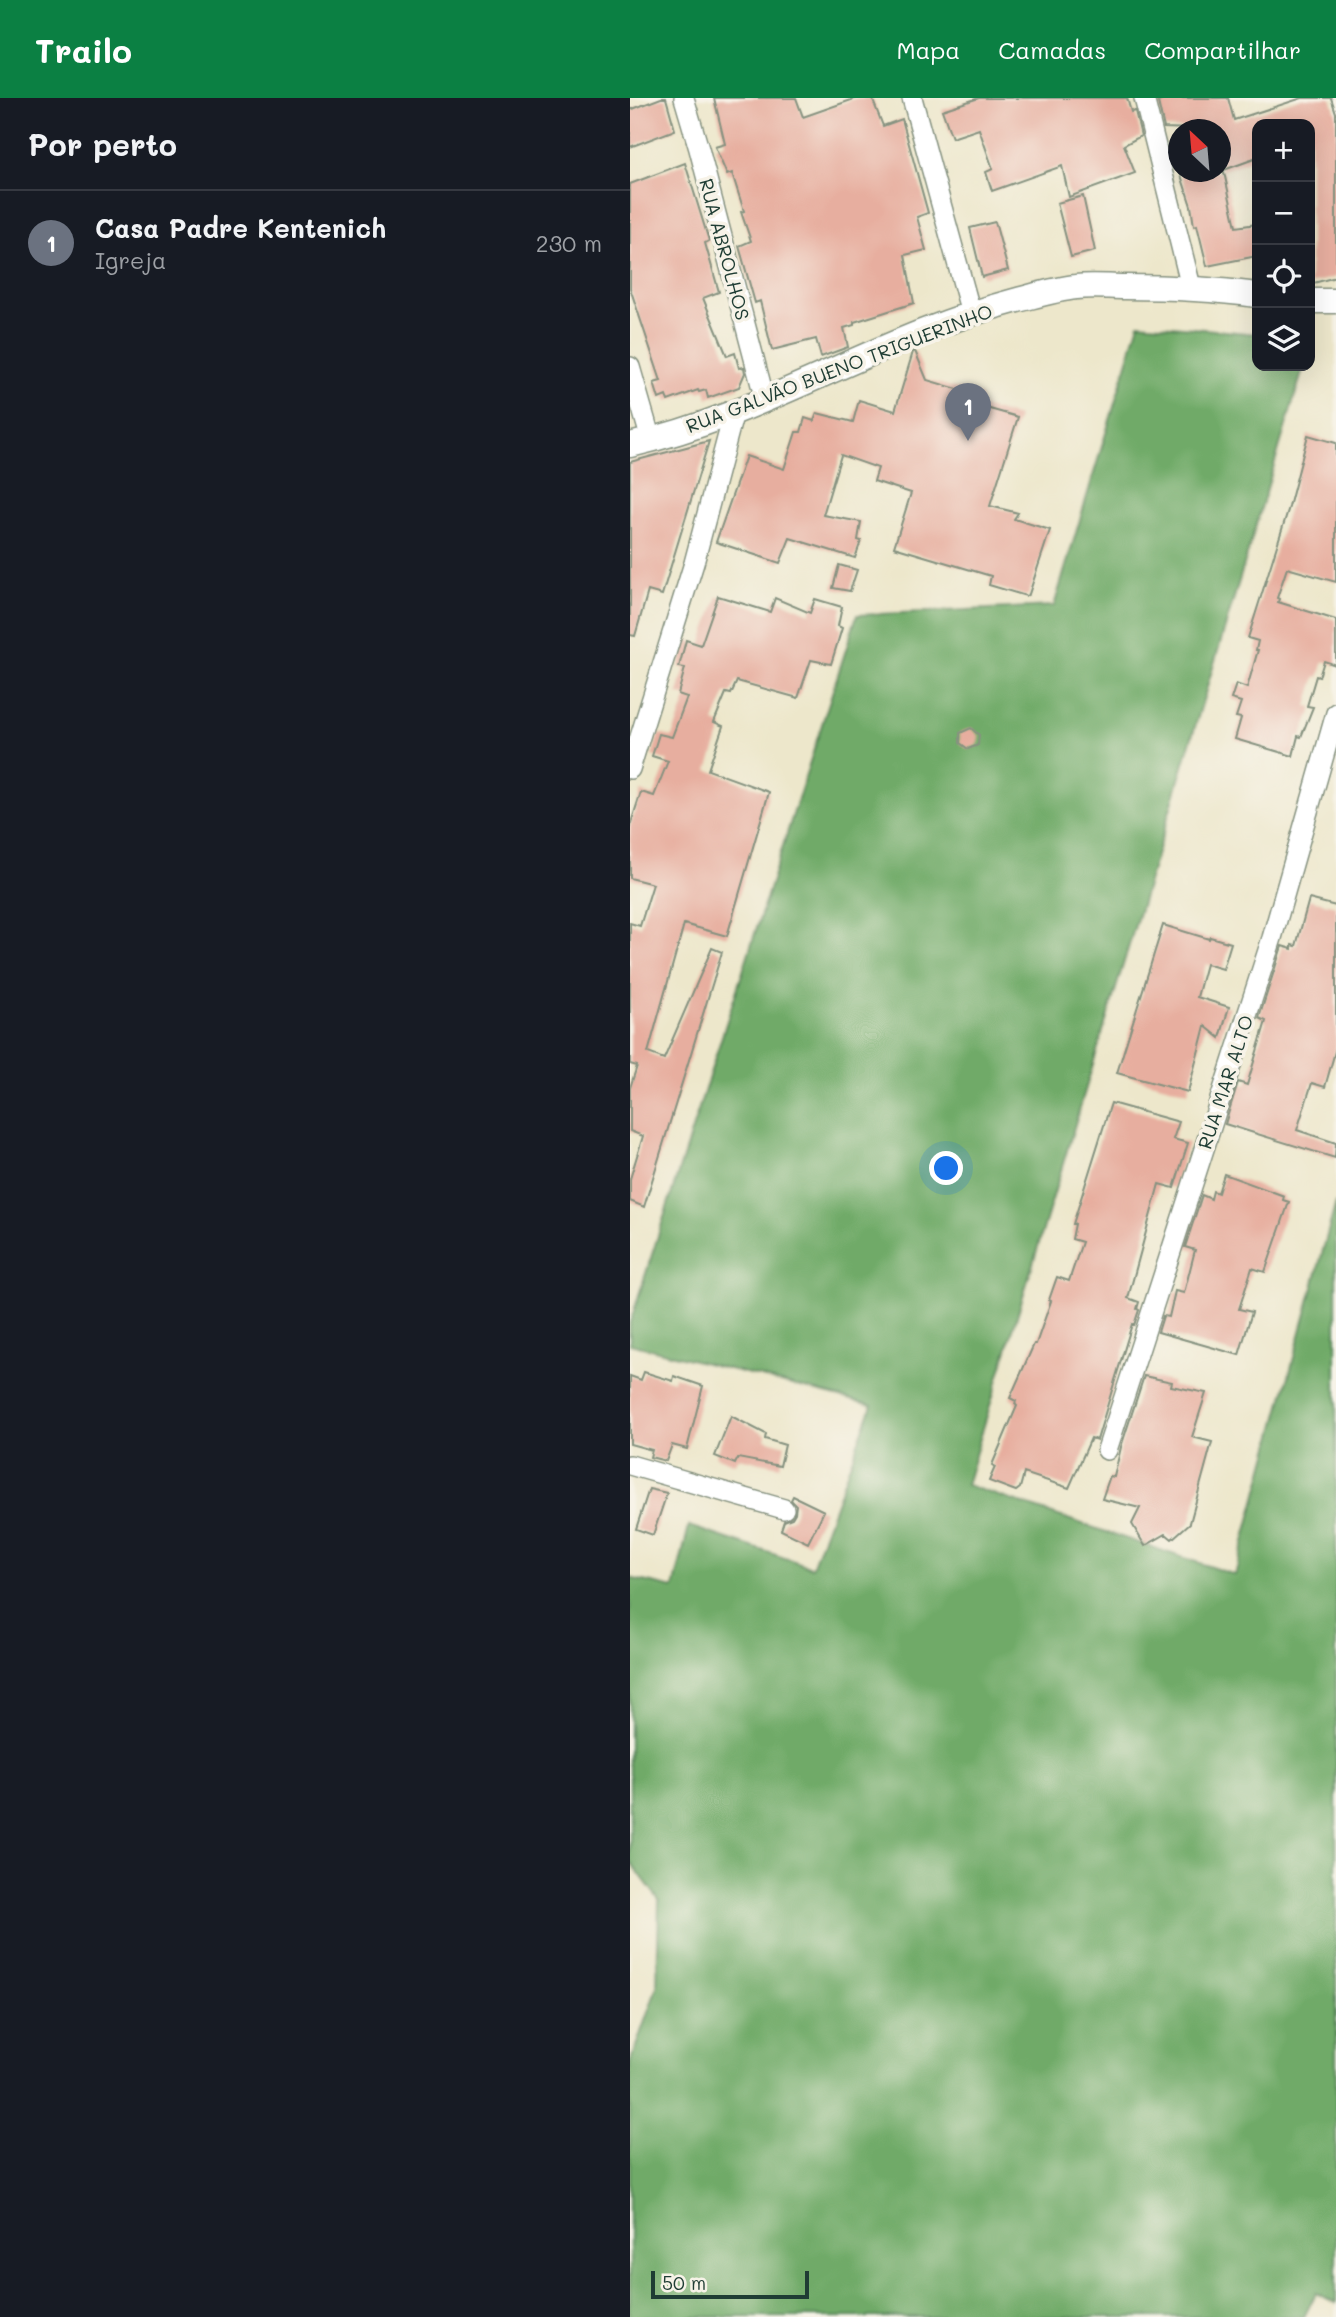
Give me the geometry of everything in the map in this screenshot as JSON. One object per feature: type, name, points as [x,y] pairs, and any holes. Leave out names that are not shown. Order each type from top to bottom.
[{"type":"street","name":"RUA ABROLHOS","points":[[684,98],[765,400]]},
{"type":"street","points":[[912,98],[971,313]]},
{"type":"street","points":[[1144,98],[1191,287]]},
{"type":"street","name":"RUA GALVÃO BUENO TRIGUERINHO","points":[[640,442],[765,400],[873,351],[971,313],[1077,287],[1191,287],[1252,294]]},
{"type":"street","points":[[1315,301],[1336,301]]},
{"type":"street","points":[[630,367],[640,442]]},
{"type":"street","points":[[630,769],[694,563],[734,412]]},
{"type":"street","name":"RUA MAR ALTO","points":[[1107,1450],[1272,938],[1336,713]]},
{"type":"street","points":[[630,1465],[783,1509]]},
{"type":"green space","points":[[1139,323],[1252,334],[1252,371],[1302,371],[966,1485],[1235,1575],[1336,1202],[1336,2303],[1316,2293],[1304,2317],[630,2317],[630,2063],[657,1987],[659,1900],[630,1861],[630,1578],[674,1588],[689,1526],[812,1567],[872,1405],[630,1344],[630,1323],[857,615],[1054,606]]},
{"type":"building","points":[[666,98],[675,130],[630,147],[630,110]]},
{"type":"building","points":[[714,98],[796,98],[803,117],[857,98],[872,98],[883,126],[902,119],[928,213],[917,217],[926,250],[905,255],[914,303],[854,322],[854,325],[844,328],[848,347],[821,357],[816,339],[772,350],[760,301],[755,303],[739,246],[751,241],[741,212],[744,211],[732,173],[727,175],[715,147],[725,144]]},
{"type":"building","points":[[979,98],[1127,98],[1131,112],[1135,111],[1141,136],[1124,145],[1135,173],[1069,197],[1062,166],[992,191],[986,172],[993,169],[979,129],[952,138],[942,110]]},
{"type":"building","points":[[1167,98],[1228,98],[1234,120],[1302,98],[1331,98],[1336,113],[1336,277],[1315,283],[1315,119],[1252,119],[1252,160],[1231,167],[1231,119],[1168,119],[1168,128],[1164,128],[1158,102]]},
{"type":"building","points":[[685,163],[709,241],[705,243],[719,292],[703,298],[727,356],[735,353],[739,368],[744,367],[745,373],[739,387],[708,398],[706,390],[698,390],[668,401],[666,396],[659,399],[654,383],[661,381],[630,288],[630,184]]},
{"type":"building","points":[[1183,182],[1226,182],[1236,227],[1252,225],[1252,257],[1207,266],[1197,225],[1194,226]]},
{"type":"building","points":[[1083,196],[1095,251],[1071,257],[1057,203]]},
{"type":"building","points":[[995,222],[1008,270],[982,277],[970,228]]},
{"type":"building","points":[[915,351],[927,380],[981,396],[979,406],[1018,417],[990,506],[1018,513],[1014,519],[1050,530],[1029,594],[1026,596],[989,585],[991,576],[894,547],[911,493],[874,481],[878,468],[841,455],[823,515],[861,522],[858,540],[861,541],[855,558],[790,538],[780,563],[716,542],[746,456],[784,469],[796,432],[801,432],[805,418],[814,421],[817,413],[853,422],[859,400],[895,411]]},
{"type":"building","points":[[1308,435],[1336,443],[1336,582],[1287,568],[1277,598],[1278,602],[1336,620],[1336,665],[1324,661],[1319,677],[1316,676],[1307,706],[1313,707],[1301,737],[1298,736],[1293,756],[1235,739],[1241,718],[1236,717],[1241,702],[1231,699],[1236,684],[1247,688],[1258,650],[1258,641],[1248,638],[1289,507]]},
{"type":"building","points":[[709,441],[662,595],[648,591],[635,636],[630,635],[630,462]]},
{"type":"building","points":[[839,565],[857,570],[850,591],[833,588]]},
{"type":"building","points":[[718,596],[770,612],[775,598],[810,613],[815,599],[842,607],[838,626],[842,628],[831,664],[811,660],[798,698],[737,681],[731,694],[726,693],[714,722],[723,726],[708,770],[769,792],[727,936],[684,924],[648,1053],[664,1059],[712,948],[722,952],[644,1207],[630,1201],[630,1179],[643,1136],[630,1131],[630,1088],[637,1066],[630,1064],[630,923],[640,926],[653,884],[630,878],[630,826],[641,792],[654,796],[668,761],[652,756],[659,734],[672,737],[687,697],[678,694],[685,668],[679,667],[686,640],[701,645]]},
{"type":"building","points":[[971,728],[979,735],[978,745],[968,749],[960,743],[960,733]]},
{"type":"building","points":[[1309,899],[1336,906],[1336,1048],[1325,1087],[1312,1083],[1297,1130],[1336,1143],[1335,1158],[1225,1124],[1238,1082],[1247,1085],[1266,1021],[1259,1018],[1282,946],[1292,949],[1292,945],[1296,946]]},
{"type":"building","points":[[1163,925],[1231,943],[1223,969],[1206,964],[1197,997],[1229,1007],[1220,1038],[1205,1026],[1188,1092],[1117,1073]]},
{"type":"building","points":[[1111,1103],[1179,1122],[1173,1139],[1188,1143],[1174,1188],[1159,1184],[1128,1298],[1139,1302],[1139,1310],[1134,1325],[1132,1324],[1097,1440],[1091,1438],[1069,1488],[1024,1473],[1020,1488],[1016,1491],[989,1481],[995,1467],[992,1465],[1017,1406],[1016,1401],[1010,1398],[1036,1344],[1057,1277],[1069,1281],[1082,1242],[1072,1239],[1073,1224]]},
{"type":"building","points":[[1224,1174],[1284,1196],[1283,1200],[1289,1202],[1265,1272],[1252,1268],[1239,1309],[1252,1312],[1239,1355],[1158,1332],[1163,1316],[1169,1317],[1175,1291],[1184,1293],[1195,1250],[1185,1247],[1202,1195],[1211,1199],[1213,1191],[1218,1193]]},
{"type":"building","points":[[644,1372],[673,1381],[674,1376],[703,1386],[687,1449],[672,1445],[666,1461],[650,1457],[652,1450],[630,1444],[630,1376],[641,1380]]},
{"type":"building","points":[[1144,1376],[1172,1382],[1171,1386],[1206,1393],[1192,1437],[1212,1442],[1190,1523],[1172,1539],[1166,1534],[1145,1546],[1132,1524],[1140,1508],[1102,1499],[1110,1476],[1114,1477]]},
{"type":"building","points":[[731,1416],[766,1434],[765,1439],[785,1445],[780,1466],[738,1458],[735,1464],[715,1456]]},
{"type":"building","points":[[649,1489],[667,1493],[653,1535],[636,1529]]},
{"type":"building","points":[[793,1496],[824,1511],[808,1543],[781,1530],[784,1521],[792,1518],[795,1513],[796,1505],[791,1500]]},
{"type":"place","name":"Casa Padre Kentenich","points":[[968,441]]}]
